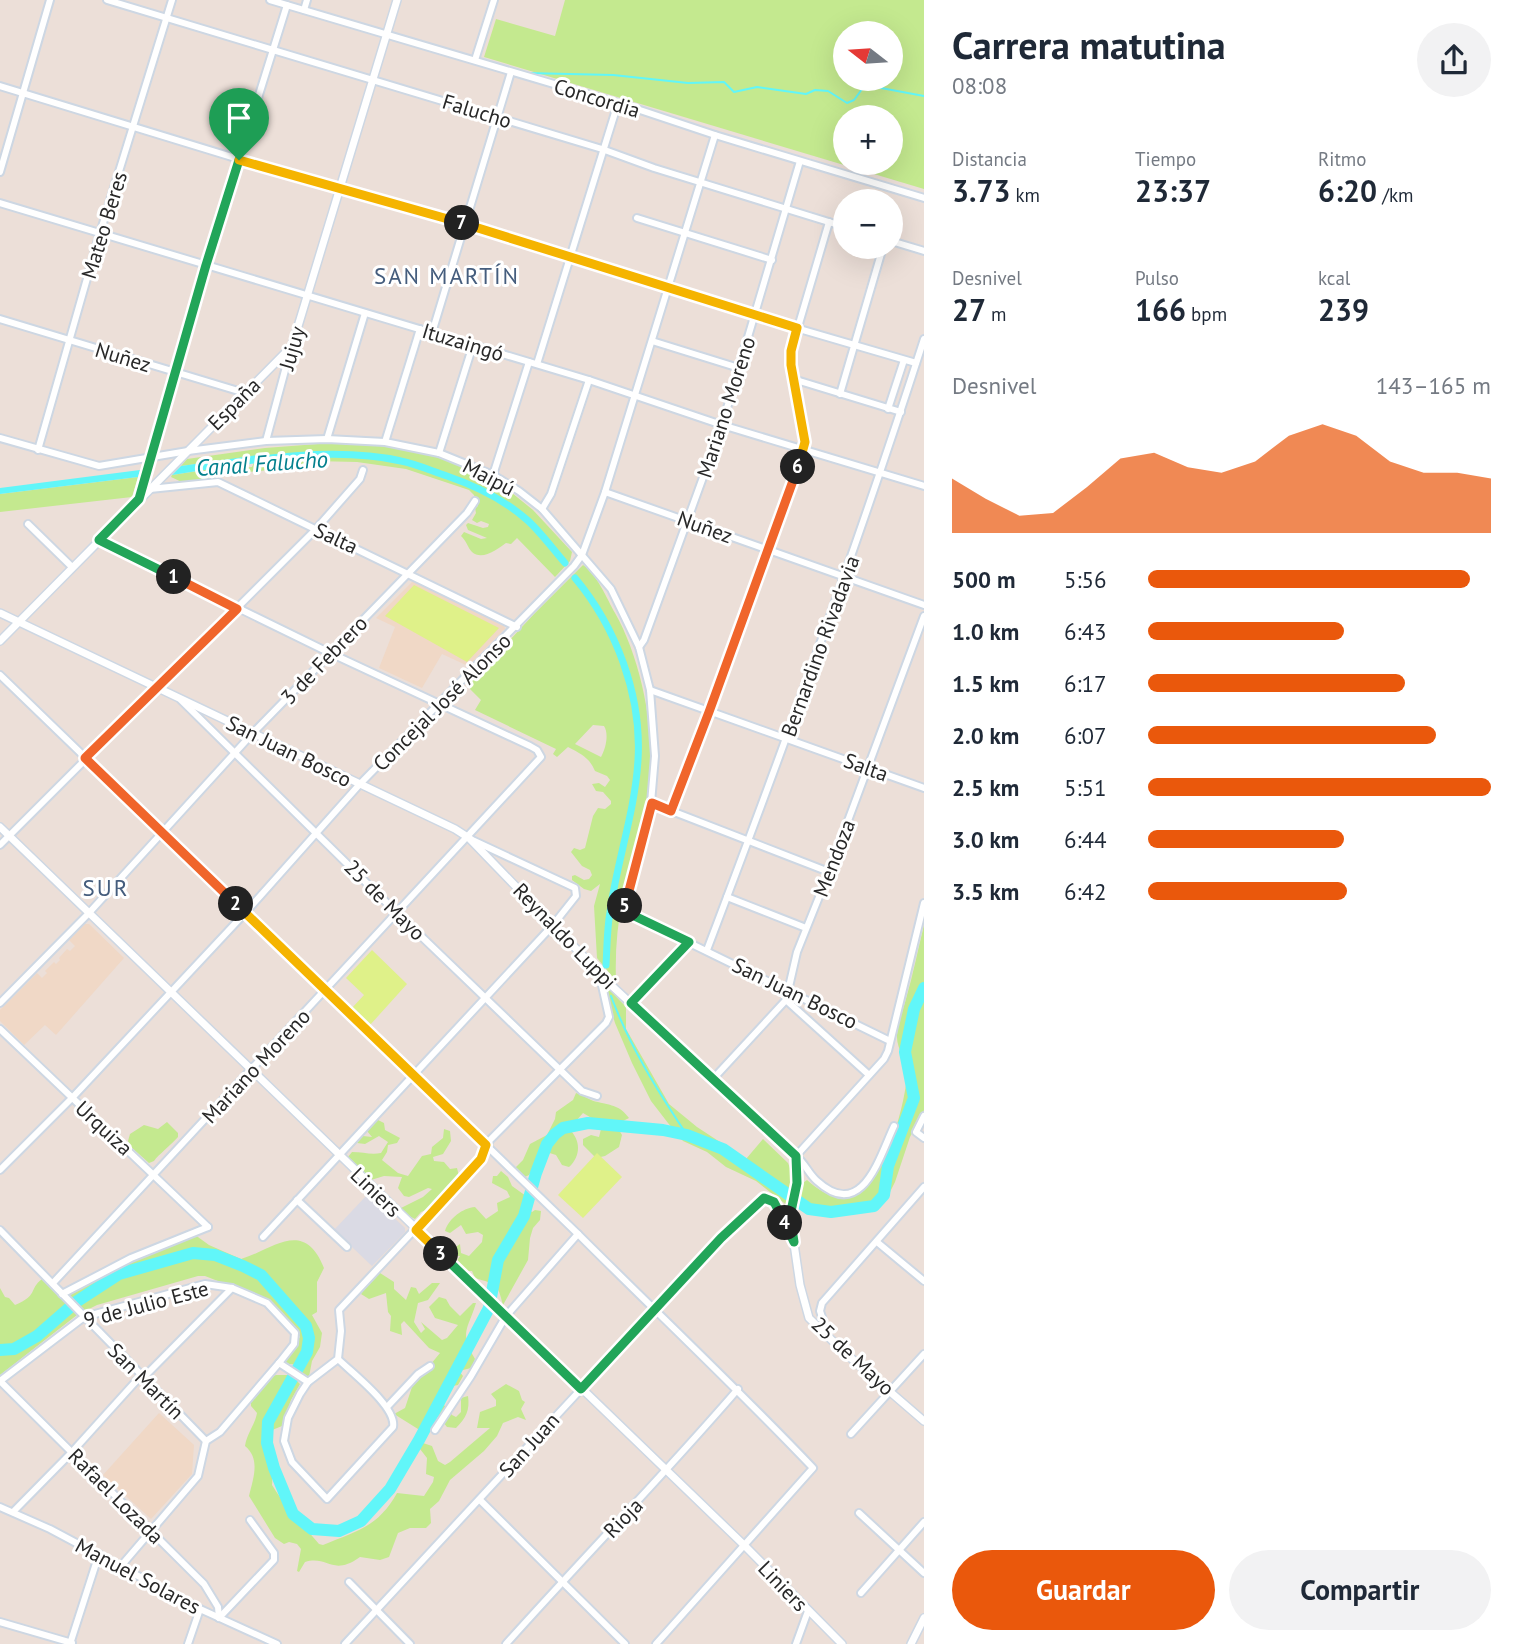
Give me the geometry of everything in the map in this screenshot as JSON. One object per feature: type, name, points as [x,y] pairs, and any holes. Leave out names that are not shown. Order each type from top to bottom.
[{"type":"street","points":[[0,172],[50,0]]},
{"type":"street","name":"Falucho","points":[[107,0],[498,117],[833,223]]},
{"type":"street","name":"Mateo Beres","points":[[38,450],[100,233],[172,0]]},
{"type":"street","name":"Concordia","points":[[270,0],[618,103],[800,162],[924,198]]},
{"type":"street","points":[[304,10],[307,0]]},
{"type":"street","name":"Jujuy","points":[[266,441],[307,295],[397,0]]},
{"type":"street","points":[[475,60],[494,0]]},
{"type":"street","points":[[139,499],[206,265],[288,5]]},
{"type":"street","points":[[432,333],[511,72]]},
{"type":"street","points":[[0,86],[340,190],[464,223],[755,316],[916,363]]},
{"type":"street","points":[[537,364],[618,103]]},
{"type":"street","name":"Concejal José Alonso","points":[[0,1170],[72,1098],[245,913],[359,785],[565,578],[582,555],[637,396],[667,288],[715,135]]},
{"type":"street","name":"Mariano Moreno","points":[[639,647],[644,640],[722,425],[800,162]]},
{"type":"street","name":"Ituzaingó","points":[[0,203],[537,364],[722,425],[924,486]]},
{"type":"street","points":[[637,218],[772,260]]},
{"type":"street","points":[[671,811],[804,450],[791,351],[829,222]]},
{"type":"street","points":[[903,244],[924,251]]},
{"type":"street","points":[[840,394],[879,259]]},
{"type":"street","points":[[327,439],[365,313]]},
{"type":"street","name":"Nuñez","points":[[0,320],[245,393]]},
{"type":"street","points":[[385,442],[419,329]]},
{"type":"street","name":"Bernardino Rivadavia","points":[[706,950],[787,739],[881,474],[924,338]]},
{"type":"street","points":[[652,341],[739,368]]},
{"type":"street","points":[[439,453],[473,345]]},
{"type":"street","name":"España","points":[[0,641],[292,346]]},
{"type":"street","points":[[888,409],[904,360]]},
{"type":"street","points":[[493,475],[529,362]]},
{"type":"street","points":[[793,379],[901,412]]},
{"type":"street","points":[[542,509],[551,494],[589,380]]},
{"type":"street","name":"Maipú","points":[[0,438],[99,466],[266,441],[327,439],[385,442],[439,453],[493,475],[542,509],[611,589],[639,647],[650,690],[654,756],[652,803],[624,911]]},
{"type":"street","points":[[0,845],[316,529],[360,479],[363,470]]},
{"type":"street","name":"Salta","points":[[148,489],[218,482],[517,626]]},
{"type":"street","name":"Nuñez","points":[[606,492],[924,605]]},
{"type":"street","name":"3 de Febrero","points":[[0,1003],[88,914],[252,734],[410,573],[467,513],[475,501]]},
{"type":"street","points":[[28,524],[72,567]]},
{"type":"street","points":[[99,540],[237,609],[439,703]]},
{"type":"street","name":"San Juan Bosco","points":[[0,613],[577,891],[553,925]]},
{"type":"street","name":"Mendoza","points":[[713,1079],[786,1000],[797,952],[924,616]]},
{"type":"street","points":[[0,675],[738,1390],[813,1468],[656,1644]]},
{"type":"street","name":"Salta","points":[[650,690],[924,788]]},
{"type":"street","name":"25 de Mayo","points":[[178,698],[582,1091],[597,1096]]},
{"type":"street","name":"Mariano Moreno","points":[[53,1283],[539,761],[541,755],[530,746],[439,703]]},
{"type":"street","points":[[652,803],[829,873]]},
{"type":"street","name":"Liniers","points":[[0,827],[745,1546],[842,1644]]},
{"type":"street","name":"Reynaldo Luppi","points":[[469,838],[599,972],[803,1161],[816,1180],[832,1192],[850,1194],[858,1191],[869,1180],[894,1126]]},
{"type":"street","points":[[727,897],[806,928]]},
{"type":"street","points":[[796,1156],[884,1059],[924,903]]},
{"type":"street","name":"San Juan Bosco","points":[[624,911],[890,1041]]},
{"type":"street","points":[[263,1237],[553,925]]},
{"type":"street","points":[[631,1003],[689,942]]},
{"type":"street","points":[[338,1359],[387,1407],[394,1421],[393,1427],[330,1497],[325,1498],[292,1462],[284,1441],[288,1418],[308,1382],[338,1359],[341,1331],[339,1310],[481,1159],[486,1145],[606,1023],[609,1017],[599,972]]},
{"type":"street","points":[[786,1000],[869,1075]]},
{"type":"street","name":"Urquiza","points":[[0,1029],[208,1227],[131,1258],[64,1295]]},
{"type":"street","points":[[924,1116],[916,1132],[924,1138]]},
{"type":"street","name":"25 de Mayo","points":[[796,1156],[797,1183],[791,1209],[800,1284],[809,1318],[924,1421]]},
{"type":"street","points":[[823,1320],[820,1311],[822,1303],[924,1187]]},
{"type":"street","name":"San Juan","points":[[345,1644],[721,1238],[764,1198],[774,1202],[794,1242]]},
{"type":"street","points":[[298,1200],[346,1247]]},
{"type":"street","name":"San Martín","points":[[0,1230],[206,1441]]},
{"type":"street","points":[[435,1430],[471,1376],[503,1313],[578,1234]]},
{"type":"street","points":[[877,1242],[924,1281]]},
{"type":"street","name":"9 de Julio Este","points":[[0,1381],[83,1316],[205,1284],[232,1288],[267,1303],[295,1332],[294,1344],[279,1363]]},
{"type":"street","points":[[13,1512],[142,1377],[232,1288]]},
{"type":"street","points":[[851,1434],[924,1354]]},
{"type":"street","points":[[121,1566],[153,1532],[198,1476],[206,1441],[220,1432],[279,1363],[308,1382]]},
{"type":"street","points":[[387,1407],[418,1374],[430,1366]]},
{"type":"street","name":"Rafael Lozada","points":[[0,1381],[153,1532],[212,1595],[218,1607],[219,1618]]},
{"type":"street","name":"Rioja","points":[[506,1644],[562,1581],[667,1472],[738,1390]]},
{"type":"street","points":[[480,1500],[625,1644]]},
{"type":"street","name":"Manuel Solares","points":[[0,1507],[99,1554],[200,1609],[277,1644]]},
{"type":"street","points":[[859,1513],[924,1573]]},
{"type":"street","points":[[219,1618],[274,1560],[274,1553],[250,1520]]},
{"type":"street","points":[[861,1593],[924,1522]]},
{"type":"street","points":[[0,1622],[72,1644],[99,1554]]},
{"type":"street","points":[[349,1582],[410,1644]]},
{"type":"street","points":[[188,1644],[200,1609]]},
{"type":"street","points":[[796,1644],[808,1611]]},
{"type":"street","points":[[911,1644],[924,1618]]},
{"type":"shaded area","points":[[413,581],[504,625],[505,629],[468,666],[442,654],[422,688],[379,668],[395,627],[376,618]]},
{"type":"shaded area","points":[[85,924],[89,924],[124,958],[56,1035],[45,1025],[24,1045],[0,1021],[0,1010],[37,973],[42,978],[47,973],[45,971],[60,960],[67,949],[70,951],[75,946],[69,940]]},
{"type":"shaded area","points":[[368,1194],[405,1228],[405,1232],[372,1266],[334,1230]]},
{"type":"shaded area","points":[[159,1413],[194,1445],[192,1474],[151,1519],[103,1475]]},
{"type":"green space","points":[[565,0],[924,0],[924,189],[877,175],[903,175],[903,105],[833,105],[833,162],[484,57],[496,19],[555,36]]},
{"type":"green space","points":[[344,442],[397,446],[435,456],[496,480],[533,510],[572,552],[570,561],[555,577],[517,538],[511,544],[506,543],[490,553],[476,554],[461,536],[464,532],[481,539],[487,538],[468,530],[466,525],[468,523],[483,528],[489,524],[472,520],[478,506],[474,495],[469,490],[406,469],[357,462],[313,461],[290,468],[228,474],[186,484],[171,477],[236,465],[237,468],[252,467],[257,456],[181,466],[187,459],[265,448]]},
{"type":"green space","points":[[138,477],[132,497],[0,512],[0,494]]},
{"type":"green space","points":[[583,565],[597,580],[626,635],[642,685],[650,738],[650,791],[645,825],[621,908],[616,981],[597,958],[594,906],[600,884],[591,891],[572,880],[575,875],[584,880],[592,875],[571,852],[574,848],[585,848],[593,816],[598,808],[605,809],[611,804],[603,792],[596,791],[592,784],[599,783],[605,787],[610,780],[595,771],[584,756],[568,747],[557,757],[553,754],[556,749],[475,710],[481,700],[470,689],[471,682]],"holes":[[[593,725],[604,726],[606,741],[601,757],[575,744]]]},
{"type":"green space","points":[[414,585],[499,628],[467,662],[385,616]]},
{"type":"green space","points":[[924,925],[924,1110],[910,1137],[895,1182],[885,1202],[871,1211],[828,1216],[788,1206],[756,1181],[726,1167],[707,1152],[683,1141],[651,1101],[615,1023],[603,983],[626,1007],[626,1029],[669,1104],[697,1127],[746,1159],[763,1139],[788,1163],[795,1181],[793,1183],[800,1185],[807,1180],[829,1195],[849,1198],[865,1189],[875,1177],[884,1161],[902,1105],[907,1076],[897,1040],[898,1030]]},
{"type":"green space","points":[[372,950],[407,984],[370,1025],[352,1008],[364,995],[346,978]]},
{"type":"green space","points":[[576,1093],[615,1107],[629,1118],[623,1121],[619,1130],[622,1135],[619,1147],[596,1158],[583,1145],[583,1139],[591,1135],[599,1137],[601,1129],[595,1120],[583,1113],[569,1129],[576,1138],[578,1148],[576,1158],[569,1167],[562,1165],[556,1155],[543,1151],[529,1175],[520,1176],[514,1169],[523,1160],[530,1144],[547,1135],[556,1112],[573,1100]]},
{"type":"green space","points":[[378,1120],[384,1123],[385,1130],[400,1138],[397,1143],[388,1145],[382,1160],[398,1173],[408,1176],[422,1156],[431,1154],[432,1147],[443,1138],[444,1129],[450,1131],[451,1141],[443,1154],[433,1157],[434,1161],[444,1162],[450,1169],[457,1168],[459,1176],[429,1209],[421,1212],[415,1219],[401,1212],[401,1208],[423,1197],[432,1189],[428,1188],[409,1197],[404,1196],[398,1188],[402,1177],[384,1176],[371,1180],[348,1157],[352,1152],[381,1153],[388,1142],[379,1136],[365,1144],[357,1143],[363,1136],[372,1137],[367,1131]]},
{"type":"green space","points":[[167,1122],[178,1133],[178,1137],[149,1163],[130,1146],[130,1134],[144,1125],[158,1129]]},
{"type":"green space","points":[[597,1153],[622,1177],[583,1218],[558,1195]]},
{"type":"green space","points":[[501,1171],[512,1186],[526,1196],[524,1206],[532,1212],[541,1211],[540,1220],[533,1228],[530,1238],[528,1260],[503,1305],[495,1286],[475,1278],[472,1271],[467,1271],[456,1262],[460,1256],[451,1256],[450,1251],[460,1244],[461,1253],[469,1256],[482,1242],[483,1235],[478,1232],[466,1234],[461,1225],[450,1233],[445,1231],[453,1218],[466,1209],[475,1207],[486,1219],[498,1211],[497,1203],[510,1197],[507,1191],[492,1183],[493,1176],[497,1176]]},
{"type":"green space","points":[[191,1232],[209,1245],[241,1259],[287,1241],[307,1244],[316,1253],[324,1268],[317,1282],[317,1312],[312,1315],[322,1333],[308,1382],[295,1373],[300,1365],[279,1363],[300,1337],[283,1313],[266,1300],[205,1276],[97,1305],[77,1315],[0,1375],[0,1288],[5,1297],[15,1305],[27,1298],[42,1279],[59,1295],[117,1269],[142,1252],[172,1245]]},
{"type":"green space","points":[[380,1273],[394,1282],[394,1289],[406,1300],[411,1287],[416,1288],[419,1294],[432,1283],[440,1283],[428,1300],[418,1303],[414,1322],[421,1333],[425,1329],[421,1322],[442,1340],[458,1325],[435,1318],[429,1307],[439,1297],[446,1299],[460,1316],[476,1303],[466,1331],[467,1342],[475,1359],[471,1368],[459,1371],[463,1376],[458,1385],[448,1387],[444,1405],[456,1417],[461,1412],[461,1398],[468,1396],[466,1414],[456,1428],[447,1427],[435,1416],[426,1429],[418,1429],[394,1414],[405,1408],[412,1387],[440,1353],[429,1348],[404,1321],[401,1324],[402,1335],[390,1331],[391,1316],[386,1293],[369,1299],[361,1294],[372,1278]]},
{"type":"green space","points":[[291,1375],[300,1384],[282,1426],[265,1433],[272,1485],[294,1516],[319,1544],[323,1545],[374,1521],[397,1493],[424,1496],[434,1477],[426,1474],[427,1458],[420,1449],[423,1443],[432,1446],[438,1461],[445,1465],[450,1462],[490,1428],[477,1428],[480,1412],[496,1406],[496,1400],[491,1394],[506,1384],[519,1391],[525,1402],[521,1409],[526,1420],[518,1417],[503,1423],[497,1436],[484,1451],[450,1480],[439,1501],[430,1509],[431,1523],[426,1528],[410,1528],[398,1533],[389,1557],[380,1560],[360,1557],[351,1563],[336,1566],[319,1561],[305,1562],[299,1572],[301,1549],[297,1544],[284,1544],[275,1538],[249,1496],[254,1463],[245,1446],[257,1413],[251,1406],[251,1401],[268,1378]]},
{"type":"water","points":[[258,455],[255,462],[172,475],[181,466]]},
{"type":"water","points":[[140,470],[138,477],[0,494],[0,488]]},
{"type":"waterway","points":[[526,73],[613,75],[688,83],[724,82],[734,92],[757,87],[806,94],[815,90],[828,91],[847,103],[854,100],[865,85],[924,96]]},
{"type":"waterway","name":"Canal Falucho","points":[[247,461],[344,454],[401,461],[418,466],[468,484],[508,505],[541,534],[565,563]]},
{"type":"waterway","name":"Canal Falucho","points":[[575,578],[590,597],[614,640],[631,687],[636,711],[636,779],[613,893],[606,965]]},
{"type":"waterway","points":[[0,1350],[14,1349],[37,1336],[76,1302],[119,1274],[193,1253],[215,1255],[261,1275],[306,1326],[309,1338],[307,1352],[268,1422],[267,1443],[274,1468],[293,1514],[312,1529],[339,1531],[361,1521],[390,1489],[419,1440],[489,1308],[498,1260],[524,1216],[536,1173],[547,1144],[555,1134],[563,1128],[588,1123],[687,1135],[723,1149],[809,1209],[831,1212],[874,1206],[884,1195],[888,1166],[914,1098],[905,1052],[914,1009],[924,988]]},
{"type":"waterway","name":"Canal Falucho","points":[[611,996],[645,1068],[687,1135]]},
{"type":"district","name":"SAN MARTÍN","points":[[447,275]]},
{"type":"district","name":"SUR","points":[[106,887]]},
{"type":"route","points":[[239,160],[464,223],[797,328],[791,351],[791,365],[805,442],[804,450],[671,811],[652,803],[624,911],[689,942],[631,1003],[796,1156],[797,1183],[790,1216],[794,1242],[774,1202],[764,1198],[721,1238],[581,1389],[416,1230],[481,1159],[486,1145],[85,758],[237,609],[99,540],[139,499],[239,160]]}]
